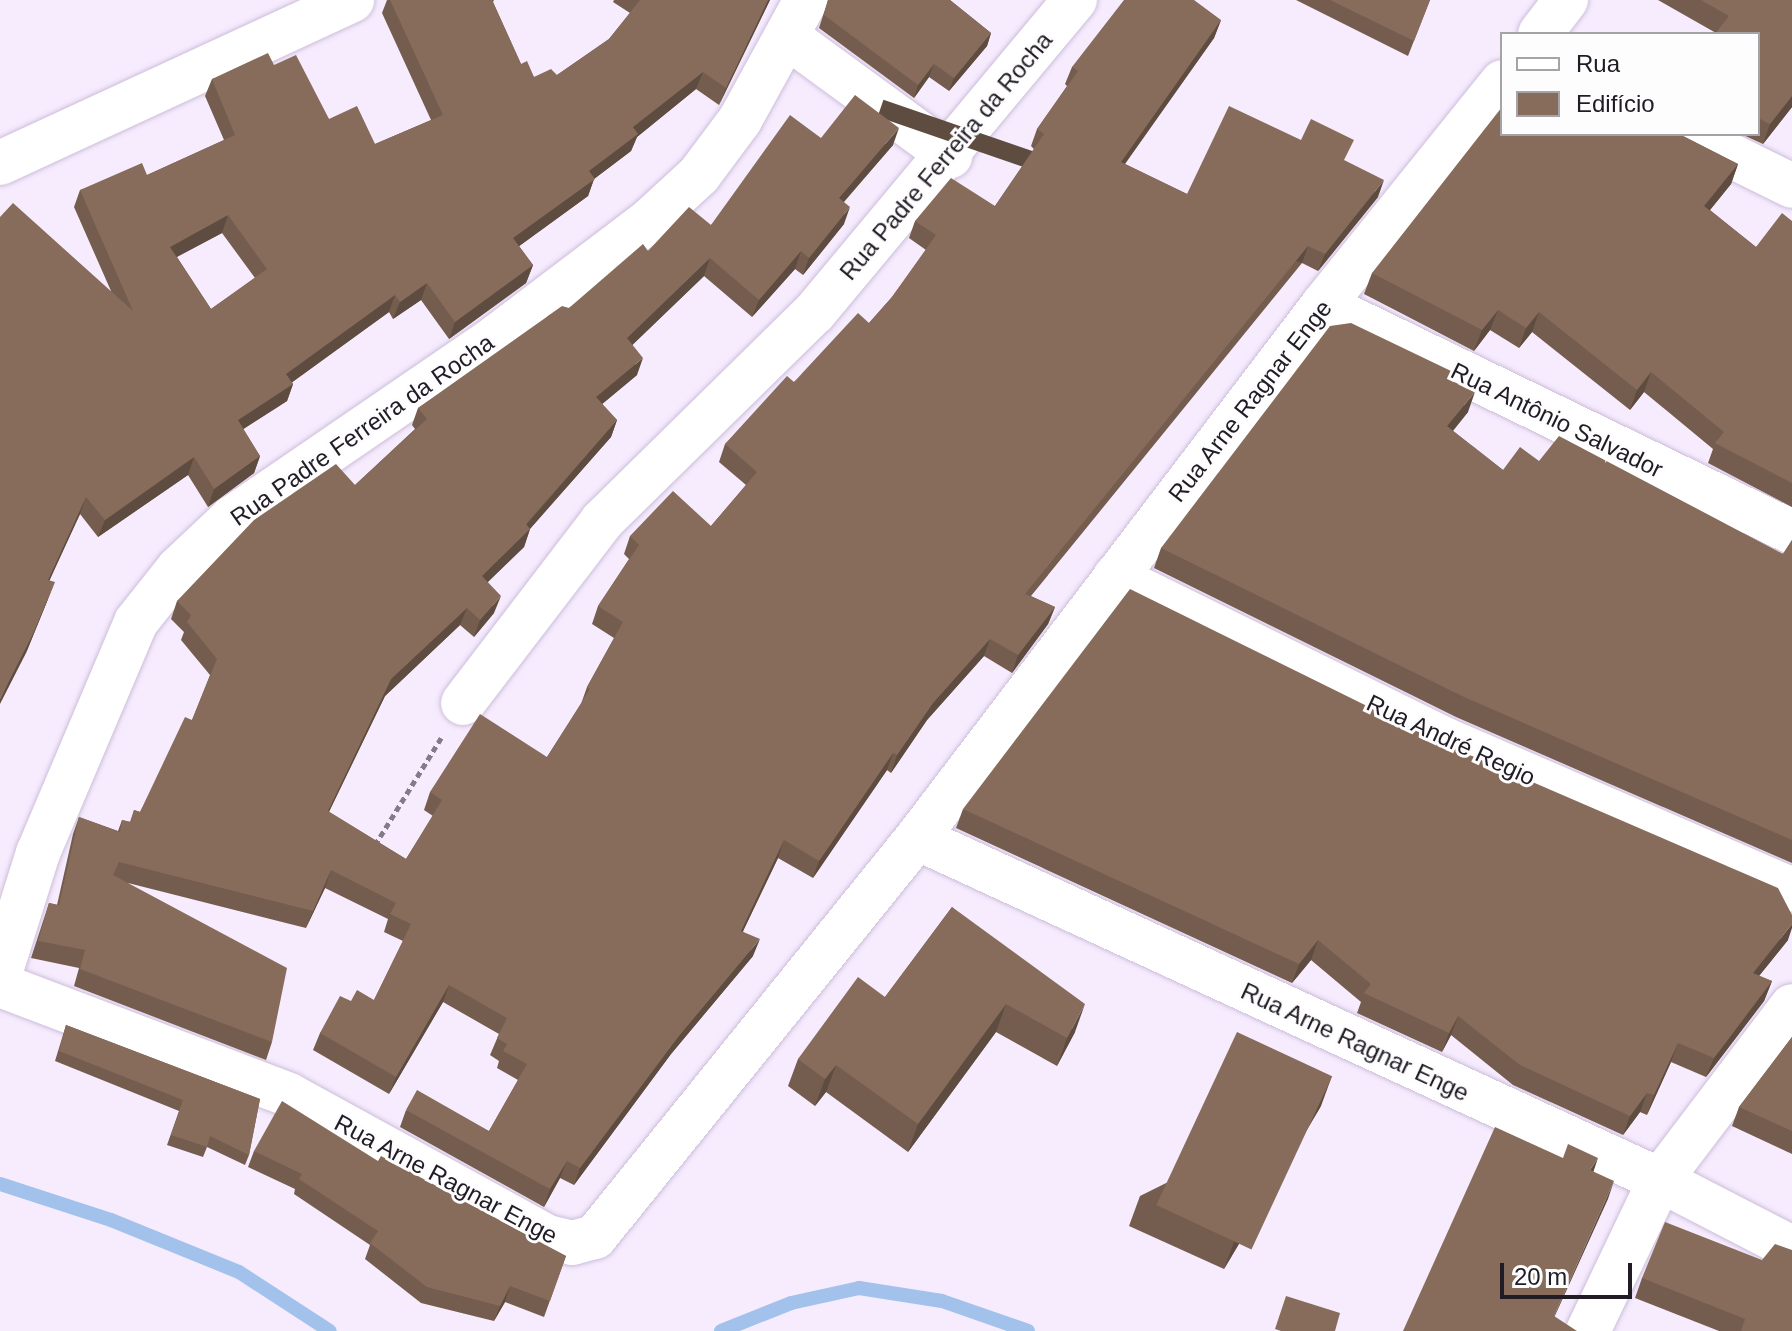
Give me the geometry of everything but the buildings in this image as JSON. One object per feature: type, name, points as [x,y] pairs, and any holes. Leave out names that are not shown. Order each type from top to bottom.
[{"type":"street","points":[[0,163],[352,0]]},
{"type":"street","name":"Rua Padre Ferreira da Rocha","points":[[463,703],[602,521],[814,313],[950,156],[1075,0]]},
{"type":"street","points":[[1542,32],[1566,0]]},
{"type":"street","points":[[798,19],[950,156]]},
{"type":"street","name":"Rua Padre Ferreira da Rocha","points":[[0,974],[38,853],[136,622],[178,569],[244,510],[496,337],[649,221],[699,175],[798,19]]},
{"type":"street","name":"Rua Arne Ragnar Enge","points":[[0,985],[289,1095],[547,1237],[572,1243],[595,1237],[917,838],[1323,305],[1500,84]]},
{"type":"street","points":[[1691,136],[1792,186]]},
{"type":"street","name":"Rua Antônio Salvador","points":[[1323,305],[1792,532]]},
{"type":"street","name":"Rua André Regio","points":[[1115,577],[1446,740],[1792,890]]},
{"type":"street","name":"Rua Arne Ragnar Enge","points":[[917,838],[1660,1180],[1792,1248]]},
{"type":"street","points":[[1588,1331],[1660,1180],[1792,1006]]},
{"type":"path","points":[[369,855],[463,703]]},
{"type":"waterway","points":[[0,1184],[111,1220],[239,1272],[330,1331]]},
{"type":"waterway","points":[[721,1331],[791,1303],[859,1288],[942,1301],[1028,1331]]}]
